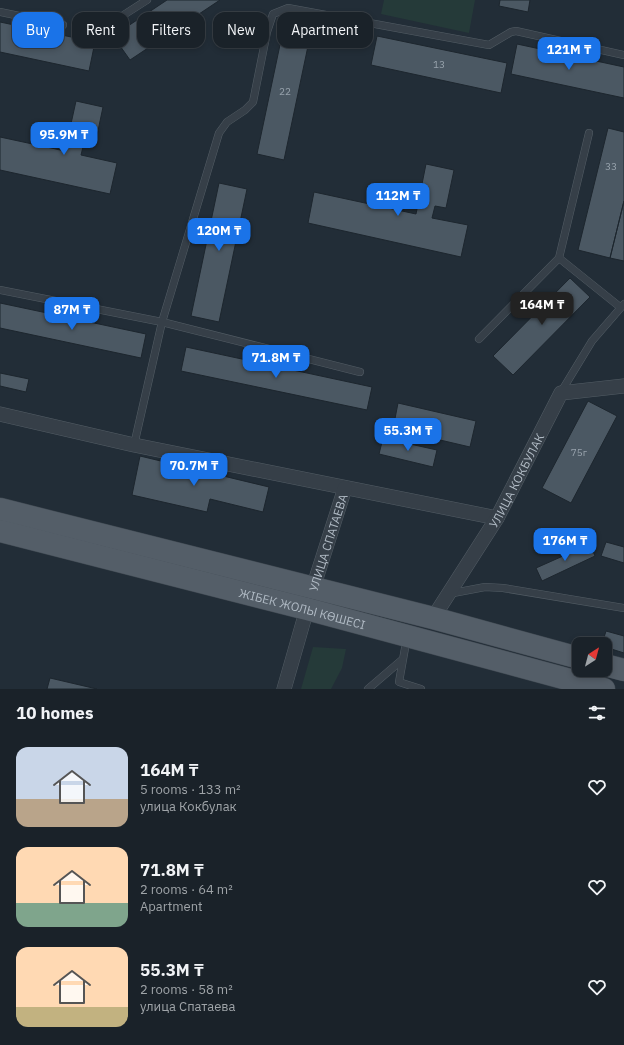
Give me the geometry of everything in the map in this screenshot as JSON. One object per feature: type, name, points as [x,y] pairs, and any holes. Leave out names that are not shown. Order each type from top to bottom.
[{"type":"main road","name":"ЖІБЕК ЖОЛЫ КӨШЕСІ","points":[[0,509],[433,618],[572,656]]},
{"type":"main road","name":"ЖІБЕК ЖОЛЫ КӨШЕСІ","points":[[0,531],[307,609],[604,689]]},
{"type":"main road","points":[[612,667],[624,670]]},
{"type":"street","points":[[560,393],[624,386]]},
{"type":"street","name":"УЛИЦА КОКБУЛАК","points":[[433,618],[497,518],[560,393]]},
{"type":"street","points":[[0,414],[134,445],[497,518]]},
{"type":"street","name":"УЛИЦА СПАТАЕВА","points":[[284,689],[313,588],[345,488]]},
{"type":"lane","points":[[128,12],[147,0]]},
{"type":"lane","points":[[134,445],[162,322],[219,133],[227,122],[245,110],[253,102],[267,32],[273,14],[288,8],[489,45],[511,32],[516,32],[624,55]]},
{"type":"lane","points":[[0,12],[12,14]]},
{"type":"lane","points":[[479,339],[559,258],[589,133]]},
{"type":"lane","points":[[559,258],[622,306],[592,341],[560,393]]},
{"type":"lane","points":[[0,290],[162,322],[360,372]]},
{"type":"lane","points":[[448,594],[485,587],[503,588],[624,608]]},
{"type":"lane","points":[[407,637],[398,686],[420,689]]},
{"type":"lane","points":[[368,689],[403,659]]},
{"type":"green space","points":[[384,0],[475,0],[469,33],[381,14]]},
{"type":"green space","points":[[313,647],[346,649],[342,668],[331,689],[301,689]]},
{"type":"building","points":[[167,0],[220,0],[202,12],[149,12]]},
{"type":"building","points":[[500,0],[530,0],[528,12],[499,6]]},
{"type":"building","points":[[137,20],[137,48],[148,48],[130,60],[122,48],[129,48],[129,25]]},
{"type":"building","points":[[0,22],[12,25],[12,48],[64,48],[64,35],[72,37],[72,48],[94,48],[89,71],[0,52]]},
{"type":"building","points":[[377,36],[507,63],[501,93],[371,65]]},
{"type":"building","points":[[517,44],[624,67],[624,98],[511,74]]},
{"type":"building","points":[[279,48],[308,48],[284,160],[257,154]]},
{"type":"building","points":[[76,101],[103,107],[95,145],[84,143],[81,155],[117,163],[110,194],[0,170],[0,137],[65,151]]},
{"type":"building","points":[[608,128],[624,132],[624,201],[610,258],[578,250]]},
{"type":"building","points":[[426,164],[454,170],[446,208],[435,206],[432,218],[468,225],[461,257],[308,223],[314,192],[416,214]]},
{"type":"building","points":[[219,183],[247,189],[219,322],[191,316]]},
{"type":"building","points":[[624,201],[624,261],[610,258]]},
{"type":"building","points":[[570,278],[590,297],[513,375],[493,356]]},
{"type":"building","points":[[0,303],[146,334],[141,358],[0,328]]},
{"type":"building","points":[[186,347],[372,387],[367,410],[181,371]]},
{"type":"building","points":[[0,373],[29,379],[26,392],[0,386]]},
{"type":"building","points":[[588,401],[617,416],[571,503],[542,488]]},
{"type":"building","points":[[398,403],[476,421],[470,447],[393,429]]},
{"type":"building","points":[[383,438],[437,450],[433,467],[379,454]]},
{"type":"building","points":[[140,456],[269,487],[263,512],[210,499],[207,512],[132,495]]},
{"type":"building","points":[[606,542],[624,547],[624,563],[601,556]]},
{"type":"building","points":[[590,544],[595,556],[542,581],[536,568]]},
{"type":"building","points":[[606,631],[624,636],[624,653],[612,649],[612,637],[604,637]]},
{"type":"building","points":[[50,678],[97,689],[47,689]]}]
